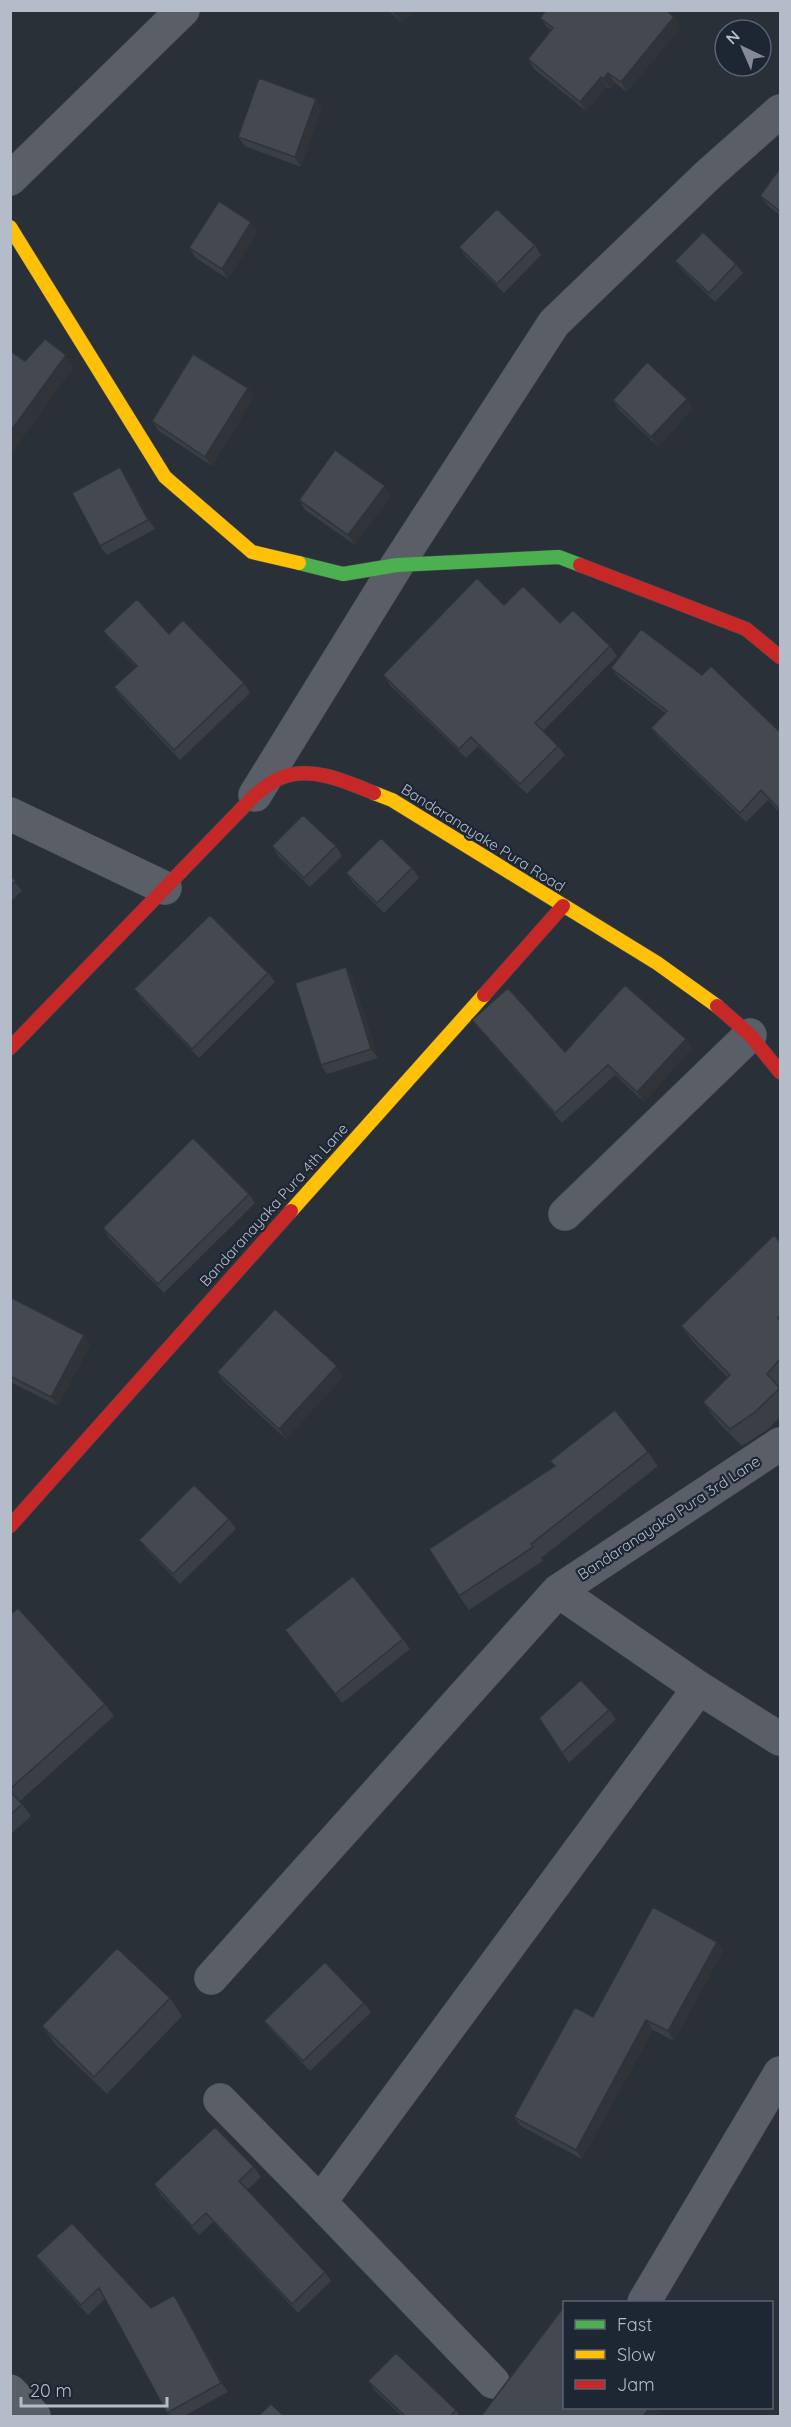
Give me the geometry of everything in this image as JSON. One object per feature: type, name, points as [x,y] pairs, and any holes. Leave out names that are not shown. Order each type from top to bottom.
[{"type":"street","points":[[10,179],[183,10]]},
{"type":"street","points":[[255,795],[398,566],[554,324],[709,174],[780,111]]},
{"type":"street","points":[[10,226],[165,477],[252,552],[343,574],[398,566],[559,557],[746,629],[780,657]]},
{"type":"street","name":"Bandaranayake Pura Road","points":[[10,1048],[255,795],[282,777],[308,773],[341,780],[392,801],[657,963],[723,1010],[750,1035],[780,1072]]},
{"type":"street","points":[[10,814],[165,888]]},
{"type":"street","name":"Bandaranayaka Pura 4th Lane","points":[[10,1526],[563,906]]},
{"type":"street","points":[[564,1214],[750,1035]]},
{"type":"street","name":"Bandaranayaka Pura 3rd Lane","points":[[212,1978],[558,1591],[780,1444]]},
{"type":"street","points":[[558,1591],[699,1688],[780,1738]]},
{"type":"street","points":[[320,2202],[699,1688]]},
{"type":"street","points":[[645,2301],[780,2073]]},
{"type":"street","points":[[220,2100],[493,2382]]},
{"type":"street","points":[[10,2391],[34,2416]]},
{"type":"building","points":[[546,10],[666,10],[674,17],[621,82],[608,73],[603,79],[601,77],[580,102],[528,59],[553,28],[540,18]]},
{"type":"building","points":[[259,78],[316,99],[295,157],[238,137]]},
{"type":"building","points":[[780,168],[780,211],[760,196]]},
{"type":"building","points":[[219,201],[251,222],[222,269],[189,248]]},
{"type":"building","points":[[497,209],[535,245],[497,284],[459,247]]},
{"type":"building","points":[[703,232],[736,264],[709,293],[675,261]]},
{"type":"building","points":[[45,339],[66,355],[10,432],[10,351],[25,361]]},
{"type":"building","points":[[193,354],[248,388],[205,457],[152,421]]},
{"type":"building","points":[[647,362],[687,399],[651,437],[613,400]]},
{"type":"building","points":[[335,450],[385,486],[348,535],[299,500]]},
{"type":"building","points":[[120,467],[148,520],[100,546],[72,493]]},
{"type":"building","points":[[477,578],[504,605],[523,586],[560,623],[573,610],[610,646],[535,723],[558,746],[520,784],[471,737],[459,749],[383,675]]},
{"type":"building","points":[[137,599],[169,634],[183,620],[244,683],[174,750],[114,687],[137,666],[103,631]]},
{"type":"building","points":[[641,629],[702,675],[711,666],[780,732],[780,810],[761,790],[740,813],[651,728],[667,711],[611,668]]},
{"type":"building","points":[[303,815],[336,846],[304,878],[272,846]]},
{"type":"building","points":[[381,838],[412,868],[377,903],[346,873]]},
{"type":"building","points":[[10,876],[16,881],[10,886]]},
{"type":"building","points":[[210,915],[268,973],[192,1049],[134,989]]},
{"type":"building","points":[[346,967],[371,1049],[321,1065],[295,983]]},
{"type":"building","points":[[625,985],[686,1039],[637,1092],[608,1065],[555,1113],[472,1020],[508,988],[565,1052]]},
{"type":"building","points":[[193,1138],[249,1194],[158,1284],[103,1228]]},
{"type":"building","points":[[774,1235],[780,1242],[780,1315],[778,1318],[780,1321],[780,1359],[767,1374],[780,1388],[755,1412],[730,1429],[703,1402],[730,1375],[681,1326]]},
{"type":"building","points":[[10,1297],[84,1335],[51,1397],[10,1376]]},
{"type":"building","points":[[275,1309],[337,1366],[279,1429],[217,1372]]},
{"type":"building","points":[[615,1410],[648,1452],[531,1544],[533,1547],[459,1596],[429,1549],[555,1466],[550,1461]]},
{"type":"building","points":[[194,1485],[229,1519],[173,1574],[139,1540]]},
{"type":"building","points":[[353,1576],[403,1639],[335,1694],[285,1630]]},
{"type":"building","points":[[18,1608],[105,1704],[10,1789],[10,1615]]},
{"type":"building","points":[[581,1680],[609,1710],[562,1753],[539,1718]]},
{"type":"building","points":[[10,1791],[22,1804],[10,1815]]},
{"type":"building","points":[[653,1907],[717,1942],[668,2031],[646,2020],[576,2150],[514,2117],[575,2007],[593,2017]]},
{"type":"building","points":[[117,1948],[170,1998],[94,2077],[42,2026]]},
{"type":"building","points":[[325,1962],[364,2003],[303,2061],[264,2021]]},
{"type":"building","points":[[215,2127],[254,2167],[239,2181],[325,2272],[292,2304],[206,2213],[192,2226],[154,2184]]},
{"type":"building","points":[[72,2223],[151,2308],[174,2295],[221,2383],[167,2413],[99,2288],[81,2305],[36,2256]]},
{"type":"building","points":[[563,2308],[563,2409],[649,2409],[643,2416],[481,2416]]},
{"type":"building","points":[[396,2353],[456,2410],[450,2416],[405,2416],[368,2381]]},
{"type":"building","points":[[271,2404],[284,2416],[258,2416]]},
{"type":"traffic: fast","points":[[299,563],[343,574],[397,565],[559,557],[580,565]]},
{"type":"traffic: slow","points":[[10,227],[165,477],[252,552],[299,563]]},
{"type":"traffic: slow","points":[[374,793],[392,800],[657,963],[717,1006]]},
{"type":"traffic: slow","points":[[291,1211],[484,995]]},
{"type":"traffic: jam","points":[[580,565],[746,629],[780,657]]},
{"type":"traffic: jam","points":[[10,1048],[255,795],[268,785],[283,777],[306,773],[330,777],[374,793]]},
{"type":"traffic: jam","points":[[484,995],[563,906]]},
{"type":"traffic: jam","points":[[717,1006],[750,1035],[780,1072]]},
{"type":"traffic: jam","points":[[10,1526],[291,1211]]}]
